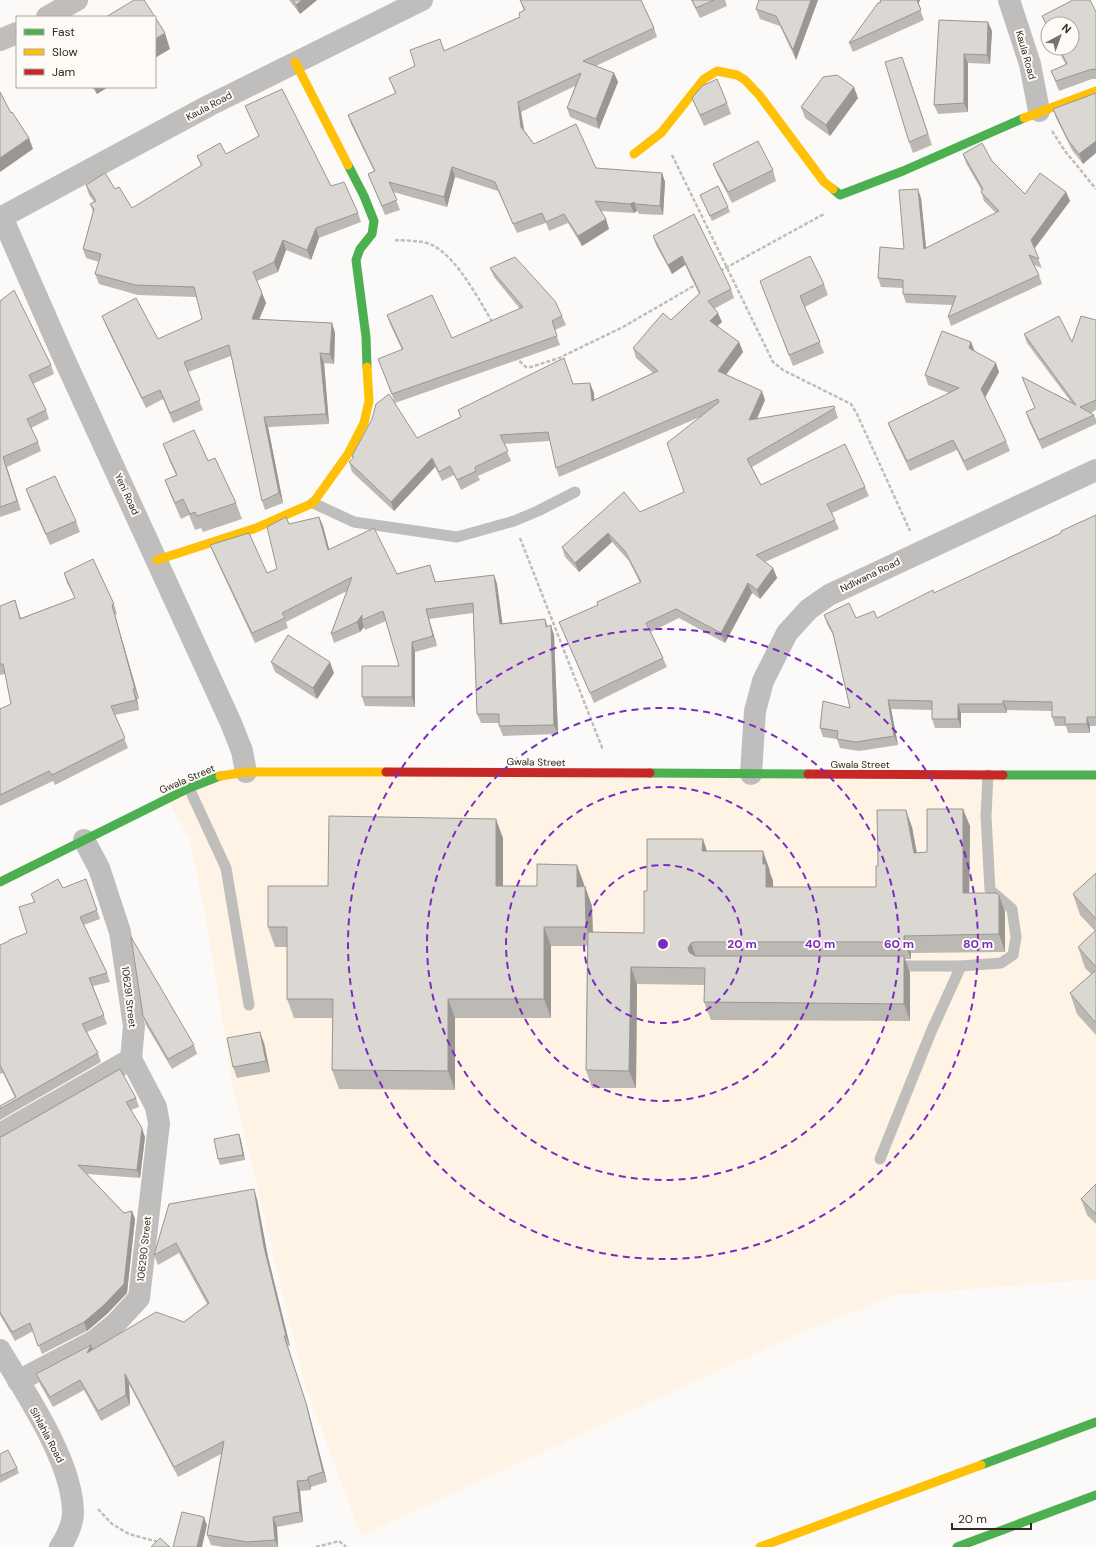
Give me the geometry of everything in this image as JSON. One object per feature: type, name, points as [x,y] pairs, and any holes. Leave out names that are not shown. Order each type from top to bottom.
[{"type":"main road","points":[[157,560],[256,528],[313,503],[348,454],[364,423],[369,401],[366,337],[356,260],[360,249],[372,234],[374,221],[364,196],[295,62]]},
{"type":"main road","points":[[634,154],[661,133],[704,79],[717,71],[737,75],[745,80],[760,96],[824,182],[840,196],[903,171],[1039,111],[1096,91]]},
{"type":"main road","name":"Gwala Street","points":[[0,882],[189,788],[219,776],[246,772],[1096,775]]},
{"type":"main road","points":[[760,1547],[1096,1422]]},
{"type":"main road","points":[[957,1547],[1096,1495]]},
{"type":"street","points":[[49,16],[77,0]]},
{"type":"street","name":"Kaula Road","points":[[1,217],[210,105],[422,0]]},
{"type":"street","name":"Kaula Road","points":[[1009,0],[1030,64],[1039,111]]},
{"type":"street","points":[[0,40],[16,34]]},
{"type":"street","name":"Yeni Road","points":[[1,217],[231,723],[242,751],[246,772]]},
{"type":"street","name":"Ndlwana Road","points":[[751,774],[755,711],[763,681],[787,633],[809,609],[829,595],[920,551],[1096,470]]},
{"type":"street","name":"106291 Street","points":[[84,840],[99,868],[120,932],[134,1026],[131,1059]]},
{"type":"street","points":[[0,1134],[131,1059]]},
{"type":"street","name":"106290 Street","points":[[18,1382],[94,1341],[116,1323],[139,1298],[159,1123],[156,1107],[131,1059]]},
{"type":"street","name":"Sihlahla Road","points":[[0,1350],[58,1453],[68,1478],[74,1514],[65,1540],[60,1547]]},
{"type":"lane","points":[[313,503],[354,522],[457,537],[514,521],[538,511],[575,492]]},
{"type":"lane","points":[[882,966],[960,966],[1001,964],[1014,955],[1016,937],[1012,909],[990,890],[986,816],[988,775]]},
{"type":"lane","points":[[189,788],[226,868],[249,1004]]},
{"type":"lane","points":[[880,1159],[931,1032],[960,966]]},
{"type":"path","points":[[1039,111],[1065,151],[1096,189]]},
{"type":"path","points":[[661,133],[728,266],[773,362],[783,370],[851,404],[920,551]]},
{"type":"path","points":[[714,274],[830,211],[840,196]]},
{"type":"path","points":[[372,234],[383,239],[432,245],[454,263],[463,274],[496,328]]},
{"type":"path","points":[[511,351],[518,361],[531,367],[559,358],[623,328],[701,282]]},
{"type":"path","points":[[514,521],[605,754],[591,774]]},
{"type":"path","points":[[98,1508],[112,1524],[129,1534],[163,1545]]},
{"type":"path","points":[[316,1547],[339,1541],[346,1546]]},
{"type":"shaded area","points":[[220,777],[1096,777],[1096,1279],[896,1295],[802,1332],[361,1536],[305,1385],[233,1088],[206,919],[190,840],[167,799]]},
{"type":"building","points":[[134,0],[144,0],[154,16],[108,16]]},
{"type":"building","points":[[293,0],[302,0],[296,5]]},
{"type":"building","points":[[520,0],[641,0],[654,28],[583,61],[614,73],[596,119],[567,108],[581,73],[518,102],[521,127],[534,144],[576,124],[596,168],[662,173],[660,206],[636,204],[634,202],[630,204],[595,201],[606,219],[578,236],[564,214],[546,222],[542,213],[513,224],[495,182],[452,167],[444,197],[389,182],[397,200],[382,206],[368,174],[375,171],[348,115],[396,93],[389,78],[415,66],[410,50],[440,39],[444,51],[520,17],[519,13],[525,10]]},
{"type":"building","points":[[692,0],[714,0],[696,8]]},
{"type":"building","points":[[759,0],[811,0],[793,50],[776,16],[756,9]]},
{"type":"building","points":[[880,0],[917,0],[921,10],[849,43],[878,3],[881,2]]},
{"type":"building","points":[[1073,0],[1090,0],[1096,12],[1096,70],[1089,70],[1056,81],[1051,71],[1067,64],[1063,56],[1080,56],[1080,16],[1042,16]]},
{"type":"building","points":[[156,19],[165,33],[156,38]]},
{"type":"building","points":[[939,20],[988,22],[987,55],[964,54],[964,103],[934,105]]},
{"type":"building","points":[[902,57],[928,134],[909,142],[885,62]]},
{"type":"building","points":[[837,75],[854,87],[826,125],[801,107],[823,77]]},
{"type":"building","points":[[717,79],[727,103],[700,115],[692,98],[702,86]]},
{"type":"building","points":[[282,89],[331,186],[344,182],[358,213],[316,228],[307,250],[283,240],[274,262],[253,272],[262,293],[252,319],[332,323],[330,354],[320,353],[326,414],[264,417],[279,493],[262,501],[229,345],[184,362],[200,400],[170,413],[160,390],[142,398],[102,316],[136,298],[158,339],[202,319],[194,287],[135,285],[95,274],[101,254],[83,249],[94,209],[90,204],[96,201],[86,185],[105,173],[115,189],[119,187],[132,208],[202,165],[197,156],[220,143],[226,154],[259,136],[245,106]]},
{"type":"building","points":[[0,92],[11,113],[12,112],[29,138],[0,158]]},
{"type":"building","points":[[1096,93],[1096,141],[1079,154],[1068,140],[1053,109]]},
{"type":"building","points":[[758,141],[773,170],[728,192],[713,164]]},
{"type":"building","points":[[982,143],[992,161],[1025,194],[1040,173],[1066,192],[1031,240],[1039,259],[1029,255],[1039,275],[948,317],[956,296],[903,294],[903,280],[878,278],[880,247],[904,249],[899,190],[918,189],[924,249],[999,211],[981,192],[983,189],[963,154]]},
{"type":"building","points":[[718,186],[728,207],[710,216],[700,195]]},
{"type":"building","points":[[694,214],[731,289],[708,301],[718,313],[710,321],[739,342],[718,371],[762,391],[749,420],[834,406],[835,408],[747,459],[761,485],[845,444],[865,487],[827,504],[835,520],[756,555],[773,568],[757,590],[748,583],[721,633],[676,609],[646,623],[663,658],[590,693],[559,622],[598,605],[597,602],[641,582],[625,551],[608,533],[575,563],[562,547],[624,492],[640,512],[684,492],[667,443],[719,402],[718,399],[556,468],[548,432],[500,435],[508,451],[475,467],[476,471],[457,480],[450,466],[439,472],[432,458],[391,502],[349,462],[354,457],[352,456],[372,419],[376,404],[389,394],[417,438],[461,417],[458,410],[564,358],[573,384],[590,383],[592,401],[658,371],[633,348],[663,313],[671,320],[700,293],[682,256],[668,265],[653,236]]},
{"type":"building","points":[[810,256],[824,284],[800,296],[820,342],[789,355],[760,281]]},
{"type":"building","points":[[515,257],[555,301],[562,316],[552,321],[557,336],[392,394],[378,359],[403,349],[387,315],[432,295],[452,338],[523,307],[490,268]]},
{"type":"building","points":[[14,290],[51,365],[29,375],[46,410],[27,419],[38,442],[3,457],[17,501],[0,507],[0,301]]},
{"type":"building","points":[[1059,316],[1072,342],[1081,316],[1096,320],[1096,400],[1080,407],[1094,415],[1039,440],[1026,412],[1035,408],[1022,377],[1076,405],[1024,334]]},
{"type":"building","points":[[942,331],[971,342],[969,348],[996,363],[981,389],[1006,441],[964,461],[953,440],[907,461],[888,423],[959,388],[925,375]]},
{"type":"building","points":[[194,430],[208,461],[215,458],[236,503],[197,516],[195,512],[190,514],[183,499],[175,503],[165,480],[177,475],[163,444]]},
{"type":"building","points":[[55,476],[76,521],[46,534],[26,489]]},
{"type":"building","points":[[1096,515],[1096,717],[1087,717],[1087,724],[1065,724],[1065,717],[1052,717],[1052,702],[1003,701],[1003,704],[958,704],[958,719],[932,719],[932,701],[888,700],[894,736],[856,742],[837,739],[838,731],[820,728],[823,701],[850,708],[833,633],[824,615],[849,603],[856,618],[874,611],[877,618],[933,590],[934,593]]},
{"type":"building","points":[[286,517],[289,524],[319,517],[328,550],[374,528],[397,574],[430,565],[435,582],[494,575],[500,624],[545,619],[546,627],[551,625],[554,725],[499,726],[499,714],[477,714],[473,603],[426,609],[433,636],[412,642],[412,697],[362,697],[362,666],[399,666],[383,611],[362,620],[362,615],[357,622],[331,634],[352,577],[282,613],[285,618],[252,633],[210,545],[249,533],[267,573],[277,569],[267,527]]},
{"type":"building","points":[[93,559],[114,604],[112,605],[135,689],[133,689],[136,700],[111,706],[125,738],[52,775],[49,771],[0,795],[0,709],[11,704],[3,664],[0,664],[0,606],[15,600],[20,619],[75,598],[64,573]]},
{"type":"building","points":[[288,635],[330,662],[313,688],[271,662]]},
{"type":"building","points":[[927,809],[963,809],[963,893],[996,893],[999,895],[999,934],[904,936],[904,942],[691,943],[688,948],[689,952],[695,956],[904,956],[904,1004],[704,1002],[705,968],[631,967],[629,1071],[586,1070],[588,932],[644,933],[644,891],[647,891],[647,839],[703,839],[702,851],[763,851],[763,864],[766,864],[766,887],[876,887],[876,866],[878,866],[877,810],[906,810],[914,853],[927,852]]},
{"type":"building","points":[[329,816],[496,819],[496,886],[537,886],[537,864],[577,865],[577,887],[585,886],[586,927],[544,927],[544,999],[448,999],[448,1071],[332,1070],[333,999],[287,999],[287,927],[268,927],[268,886],[328,886]]},
{"type":"building","points":[[1096,873],[1096,919],[1073,894]]},
{"type":"building","points":[[58,879],[63,888],[86,879],[97,910],[80,917],[107,973],[89,978],[104,1015],[82,1024],[98,1053],[0,1109],[0,1106],[16,1097],[0,1065],[0,945],[27,933],[19,907],[35,902],[31,894]]},
{"type":"building","points":[[1096,930],[1096,967],[1078,947]]},
{"type":"building","points":[[131,937],[194,1045],[168,1059],[143,1016]]},
{"type":"building","points":[[1096,970],[1096,1021],[1095,1022],[1070,993]]},
{"type":"building","points":[[260,1032],[266,1061],[233,1067],[227,1038]]},
{"type":"building","points":[[120,1069],[136,1098],[126,1102],[142,1128],[137,1170],[78,1165],[124,1213],[132,1211],[124,1284],[104,1305],[84,1322],[38,1346],[30,1323],[12,1332],[0,1312],[0,1137]]},
{"type":"building","points":[[239,1134],[243,1155],[218,1159],[214,1139]]},
{"type":"building","points":[[1096,1184],[1096,1214],[1081,1199]]},
{"type":"building","points":[[254,1189],[264,1247],[286,1336],[284,1336],[306,1403],[323,1472],[308,1477],[308,1480],[297,1481],[300,1512],[273,1517],[275,1540],[247,1542],[207,1535],[224,1441],[174,1467],[125,1374],[126,1395],[98,1411],[80,1380],[50,1397],[36,1374],[91,1345],[87,1353],[156,1312],[184,1322],[209,1303],[176,1243],[154,1255],[169,1204]]},
{"type":"building","points":[[8,1450],[17,1468],[0,1476],[0,1454]]},
{"type":"building","points":[[182,1512],[204,1517],[197,1547],[173,1547]]},
{"type":"building","points":[[160,1538],[170,1547],[151,1547]]},
{"type":"traffic: fast","points":[[833,189],[840,195],[903,171],[1024,118]]},
{"type":"traffic: fast","points":[[348,165],[364,196],[374,221],[372,234],[360,249],[356,260],[366,337],[367,367]]},
{"type":"traffic: fast","points":[[650,773],[808,774]]},
{"type":"traffic: fast","points":[[1003,775],[1096,775]]},
{"type":"traffic: fast","points":[[0,882],[189,788],[220,776]]},
{"type":"traffic: fast","points":[[981,1465],[1096,1422]]},
{"type":"traffic: fast","points":[[957,1547],[1096,1495]]},
{"type":"traffic: slow","points":[[295,62],[348,165]]},
{"type":"traffic: slow","points":[[634,154],[661,133],[704,79],[717,71],[737,75],[745,80],[760,96],[824,182],[833,189]]},
{"type":"traffic: slow","points":[[1024,118],[1096,91]]},
{"type":"traffic: slow","points":[[157,560],[256,528],[313,503],[348,454],[364,423],[369,401],[367,367]]},
{"type":"traffic: slow","points":[[220,776],[246,772],[386,772]]},
{"type":"traffic: slow","points":[[760,1547],[981,1465]]},
{"type":"traffic: jam","points":[[386,772],[650,773]]},
{"type":"traffic: jam","points":[[808,774],[1003,775]]}]
